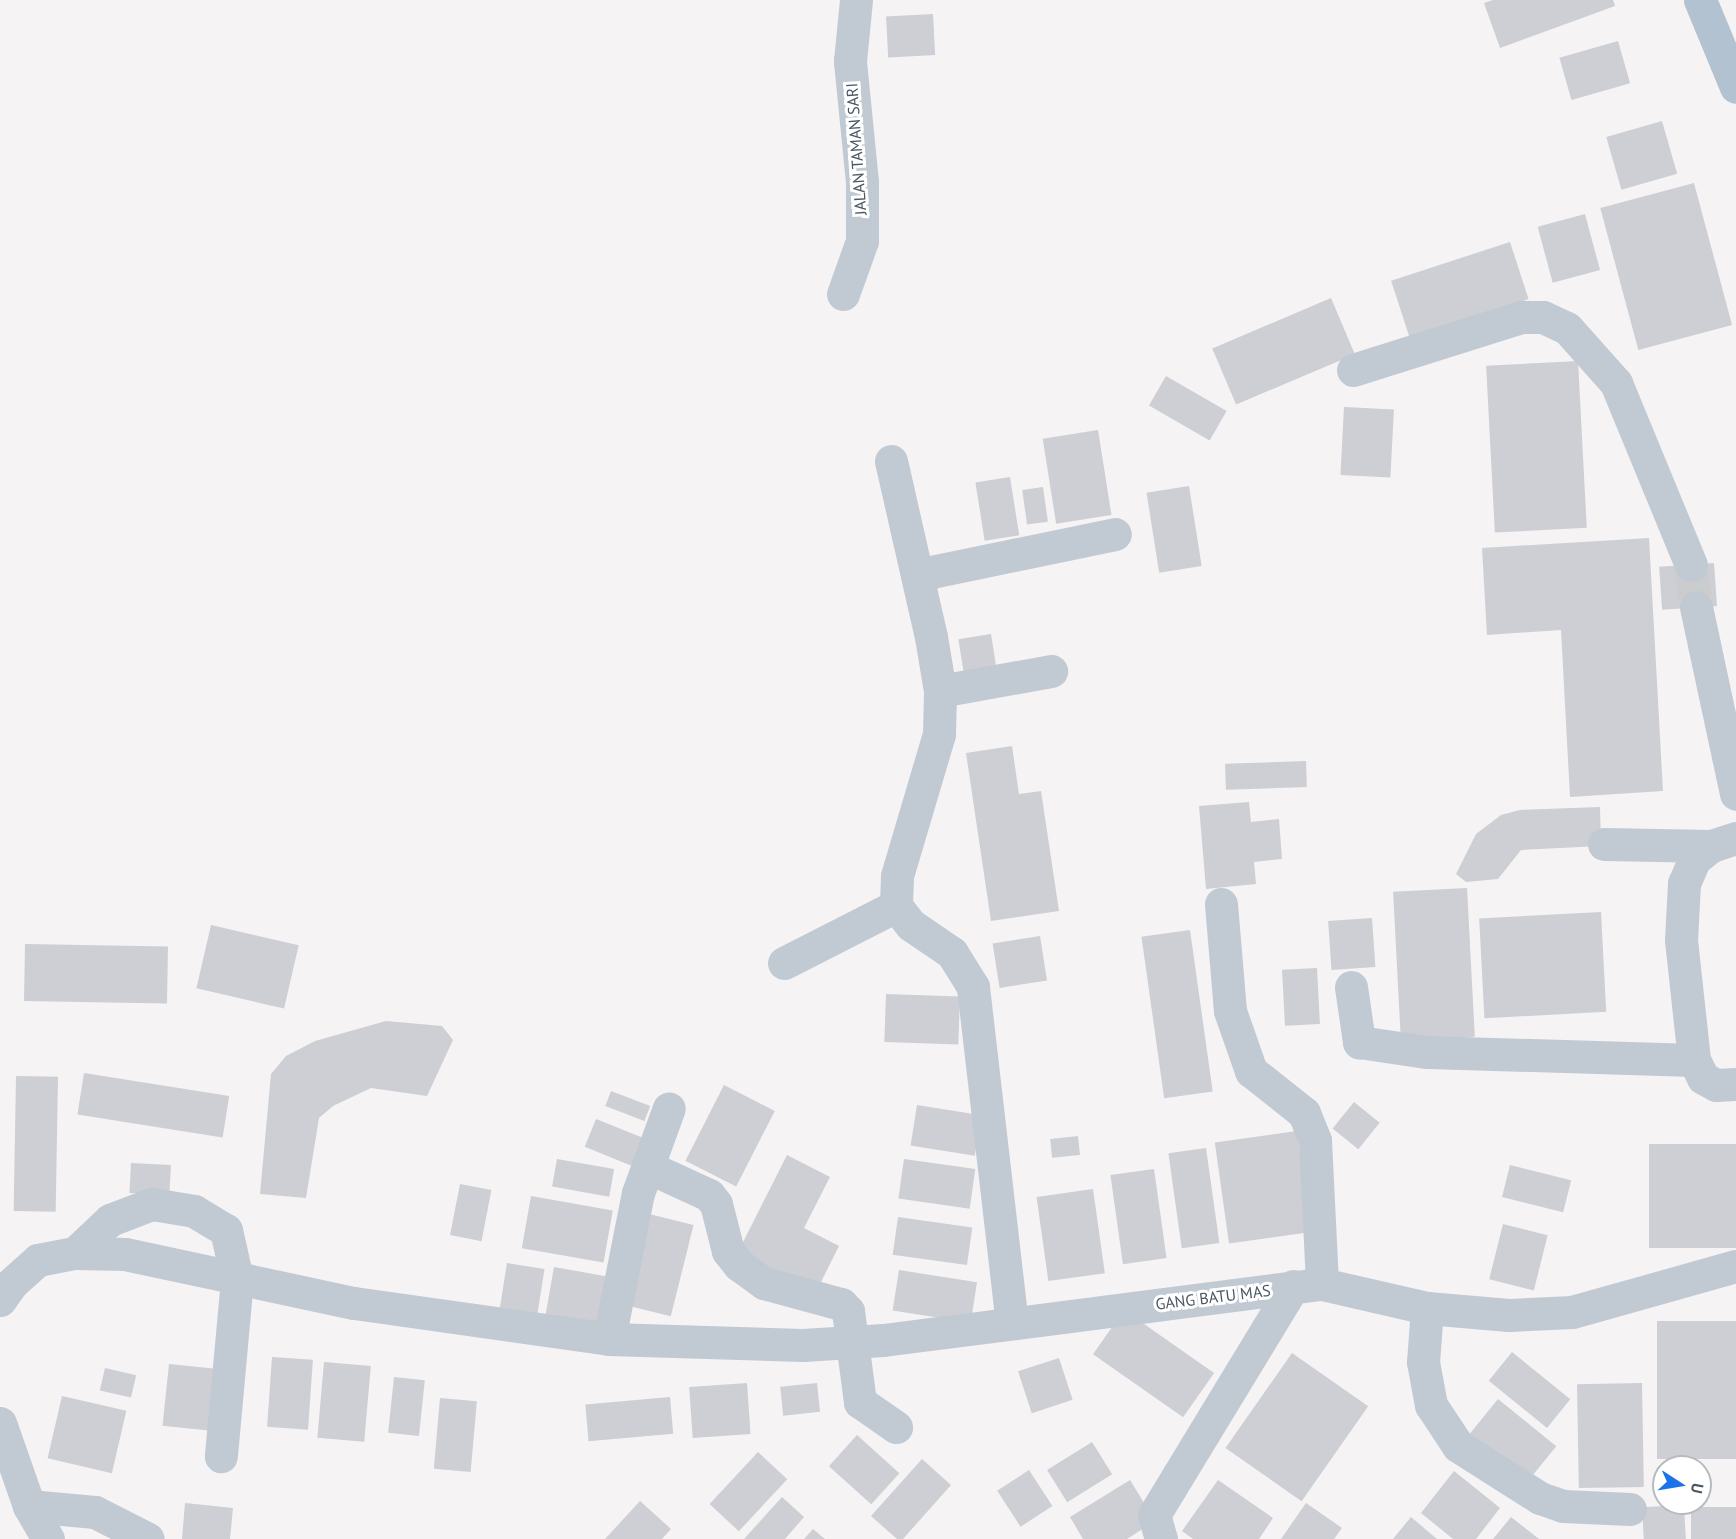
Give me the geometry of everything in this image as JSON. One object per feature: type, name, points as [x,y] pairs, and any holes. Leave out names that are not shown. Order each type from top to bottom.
[{"type":"main road","points":[[1700,0],[1736,87]]},
{"type":"street","name":"JALAN TAMAN SARI","points":[[843,294],[862,241],[862,182],[850,62],[856,0]]},
{"type":"street","points":[[1353,370],[1521,317],[1544,317],[1567,328],[1616,383],[1691,565]]},
{"type":"street","points":[[891,461],[940,691],[939,734],[897,876],[896,906],[911,925],[952,953],[973,987],[1012,1323]]},
{"type":"street","points":[[917,575],[1115,534]]},
{"type":"street","points":[[1696,607],[1736,794]]},
{"type":"street","points":[[940,691],[1051,671]]},
{"type":"street","points":[[1604,844],[1723,842]]},
{"type":"street","points":[[1723,842],[1694,860],[1684,883],[1681,940],[1694,1060],[1703,1078],[1716,1085],[1736,1084]]},
{"type":"street","points":[[1161,1539],[1154,1515],[1197,1443],[1307,1285],[1315,1140],[1304,1113],[1251,1071],[1230,1011],[1221,904]]},
{"type":"street","points":[[784,963],[896,906]]},
{"type":"street","points":[[1351,987],[1359,1042],[1427,1052],[1694,1060]]},
{"type":"street","points":[[609,1340],[638,1193],[669,1108]]},
{"type":"street","points":[[648,1167],[708,1195],[716,1204],[728,1251],[739,1265],[764,1283],[841,1304],[848,1311],[860,1402],[896,1427]]},
{"type":"street","points":[[75,1253],[110,1220],[152,1204],[194,1210],[226,1230],[237,1279],[221,1456]]},
{"type":"street","name":"GANG BATU MAS","points":[[0,1300],[10,1284],[38,1260],[75,1253],[125,1254],[354,1303],[609,1340],[683,1344],[852,1343],[1307,1285],[1427,1308],[1509,1315],[1572,1312],[1736,1266]]},
{"type":"street","points":[[1427,1308],[1423,1362],[1431,1405],[1458,1446],[1540,1498],[1563,1506],[1629,1509]]},
{"type":"street","points":[[0,1423],[29,1506],[48,1539]]},
{"type":"street","points":[[29,1506],[95,1512],[148,1539]]},
{"type":"building","points":[[1493,0],[1613,0],[1615,6],[1500,48],[1484,3]]},
{"type":"building","points":[[933,14],[935,55],[888,57],[886,16]]},
{"type":"building","points":[[1618,41],[1630,83],[1571,100],[1559,58]]},
{"type":"building","points":[[1662,121],[1677,174],[1621,190],[1606,137]]},
{"type":"building","points":[[1694,183],[1732,325],[1638,350],[1600,208]]},
{"type":"building","points":[[1585,214],[1600,270],[1553,283],[1538,227]]},
{"type":"building","points":[[1510,242],[1529,299],[1410,338],[1391,281]]},
{"type":"building","points":[[1331,298],[1355,354],[1236,405],[1212,348]]},
{"type":"building","points":[[1578,361],[1587,528],[1495,533],[1486,366]]},
{"type":"building","points":[[1166,376],[1227,411],[1210,440],[1149,405]]},
{"type":"building","points":[[1344,407],[1394,410],[1390,478],[1340,475]]},
{"type":"building","points":[[1098,430],[1111,515],[1056,524],[1043,439]]},
{"type":"building","points":[[1010,477],[1019,535],[985,541],[975,482]]},
{"type":"building","points":[[1189,486],[1202,566],[1159,573],[1147,493]]},
{"type":"building","points":[[1043,487],[1048,522],[1027,525],[1022,490]]},
{"type":"building","points":[[1649,538],[1663,791],[1570,797],[1561,630],[1487,635],[1482,548]]},
{"type":"building","points":[[1714,563],[1717,606],[1662,610],[1659,567]]},
{"type":"building","points":[[991,634],[997,673],[965,678],[958,639]]},
{"type":"building","points":[[1012,746],[1019,794],[1041,791],[1059,911],[991,921],[966,753]]},
{"type":"building","points":[[1306,761],[1307,787],[1226,790],[1225,764]]},
{"type":"building","points":[[1249,802],[1251,822],[1279,819],[1282,859],[1254,862],[1256,884],[1206,889],[1199,806]]},
{"type":"building","points":[[1600,807],[1601,846],[1521,850],[1498,879],[1466,882],[1456,874],[1476,834],[1501,815],[1520,810]]},
{"type":"building","points":[[1467,888],[1475,1037],[1401,1041],[1393,892]]},
{"type":"building","points":[[1601,912],[1606,1012],[1484,1018],[1479,918]]},
{"type":"building","points":[[1372,918],[1375,967],[1332,970],[1328,921]]},
{"type":"building","points":[[211,925],[299,945],[284,1009],[196,988]]},
{"type":"building","points":[[1190,930],[1213,1091],[1164,1098],[1141,937]]},
{"type":"building","points":[[1040,936],[1047,980],[1000,988],[993,944]]},
{"type":"building","points":[[25,944],[168,946],[167,1003],[24,1001]]},
{"type":"building","points":[[1317,968],[1320,1024],[1285,1026],[1282,970]]},
{"type":"building","points":[[886,994],[960,997],[958,1045],[884,1042]]},
{"type":"building","points":[[386,1021],[442,1026],[453,1040],[427,1096],[371,1088],[333,1106],[319,1118],[306,1198],[260,1194],[271,1074],[286,1056],[315,1041]]},
{"type":"building","points":[[84,1073],[229,1096],[223,1137],[77,1114]]},
{"type":"building","points":[[16,1076],[58,1077],[56,1212],[14,1211]]},
{"type":"building","points":[[724,1085],[775,1111],[736,1187],[685,1161]]},
{"type":"building","points":[[611,1091],[650,1106],[644,1121],[605,1106]]},
{"type":"building","points":[[1354,1102],[1380,1123],[1358,1149],[1333,1128]]},
{"type":"building","points":[[917,1105],[981,1115],[975,1156],[911,1145]]},
{"type":"building","points":[[596,1119],[645,1139],[634,1167],[585,1147]]},
{"type":"building","points":[[1297,1131],[1311,1232],[1229,1244],[1215,1143]]},
{"type":"building","points":[[1078,1136],[1080,1155],[1052,1158],[1050,1139]]},
{"type":"building","points":[[1649,1144],[1736,1144],[1736,1248],[1649,1248]]},
{"type":"building","points":[[1206,1148],[1219,1243],[1182,1248],[1168,1153]]},
{"type":"building","points":[[787,1155],[830,1177],[804,1228],[839,1246],[815,1294],[737,1254]]},
{"type":"building","points":[[557,1159],[614,1169],[609,1197],[552,1187]]},
{"type":"building","points":[[904,1159],[975,1169],[970,1209],[898,1199]]},
{"type":"building","points":[[131,1163],[171,1165],[169,1195],[129,1193]]},
{"type":"building","points":[[1510,1165],[1571,1180],[1563,1212],[1502,1197]]},
{"type":"building","points":[[1154,1169],[1167,1258],[1123,1264],[1110,1175]]},
{"type":"building","points":[[460,1184],[491,1190],[481,1241],[450,1235]]},
{"type":"building","points":[[1093,1189],[1105,1273],[1048,1281],[1037,1197]]},
{"type":"building","points":[[531,1196],[613,1210],[604,1263],[522,1248]]},
{"type":"building","points":[[645,1213],[694,1225],[671,1316],[622,1304]]},
{"type":"building","points":[[898,1217],[972,1227],[967,1265],[893,1255]]},
{"type":"building","points":[[1503,1224],[1548,1235],[1534,1290],[1489,1279]]},
{"type":"building","points":[[507,1263],[545,1269],[536,1322],[499,1316]]},
{"type":"building","points":[[554,1267],[607,1276],[598,1329],[545,1319]]},
{"type":"building","points":[[899,1270],[977,1282],[971,1323],[893,1310]]},
{"type":"building","points":[[1124,1310],[1214,1373],[1183,1417],[1093,1354]]},
{"type":"building","points":[[1657,1321],[1736,1321],[1736,1459],[1712,1459],[1712,1455],[1657,1455]]},
{"type":"building","points":[[1512,1352],[1570,1399],[1547,1428],[1489,1381]]},
{"type":"building","points":[[1292,1353],[1368,1406],[1302,1501],[1225,1448]]},
{"type":"building","points":[[272,1357],[313,1360],[308,1430],[267,1427]]},
{"type":"building","points":[[1059,1358],[1073,1400],[1032,1413],[1018,1371]]},
{"type":"building","points":[[324,1362],[371,1366],[364,1442],[317,1438]]},
{"type":"building","points":[[169,1364],[218,1369],[211,1431],[163,1426]]},
{"type":"building","points":[[105,1368],[136,1375],[131,1398],[100,1390]]},
{"type":"building","points":[[394,1377],[425,1380],[419,1436],[388,1433]]},
{"type":"building","points":[[747,1383],[751,1434],[693,1438],[689,1387]]},
{"type":"building","points":[[817,1383],[820,1412],[783,1416],[780,1387]]},
{"type":"building","points":[[1642,1383],[1644,1487],[1579,1488],[1577,1384]]},
{"type":"building","points":[[62,1396],[126,1411],[112,1473],[48,1458]]},
{"type":"building","points":[[670,1397],[673,1434],[589,1441],[585,1404]]},
{"type":"building","points":[[440,1398],[477,1401],[471,1472],[434,1469]]},
{"type":"building","points":[[1498,1399],[1556,1446],[1525,1484],[1467,1437]]},
{"type":"building","points":[[857,1435],[899,1473],[871,1504],[829,1466]]},
{"type":"building","points":[[1092,1442],[1112,1474],[1067,1502],[1047,1470]]},
{"type":"building","points":[[758,1452],[787,1479],[739,1531],[710,1504]]},
{"type":"building","points":[[922,1459],[951,1485],[903,1539],[897,1539],[871,1516]]},
{"type":"building","points":[[1029,1470],[1052,1506],[1021,1527],[997,1491]]},
{"type":"building","points":[[1454,1471],[1500,1508],[1476,1539],[1453,1539],[1421,1513]]},
{"type":"building","points":[[1130,1480],[1155,1521],[1127,1539],[1083,1539],[1070,1517]]},
{"type":"building","points":[[1218,1480],[1273,1518],[1259,1539],[1193,1539],[1182,1531]]},
{"type":"building","points":[[782,1497],[804,1517],[785,1539],[744,1539]]},
{"type":"building","points":[[640,1501],[671,1529],[662,1539],[605,1539]]},
{"type":"building","points":[[185,1503],[233,1508],[230,1539],[182,1539]]},
{"type":"building","points":[[1306,1503],[1342,1528],[1334,1539],[1281,1539]]},
{"type":"building","points":[[1642,1507],[1652,1507],[1652,1515],[1685,1515],[1686,1539],[1644,1539]]},
{"type":"building","points":[[1712,1507],[1736,1507],[1736,1539],[1691,1539],[1691,1515],[1712,1515]]},
{"type":"building","points":[[1411,1517],[1437,1539],[1393,1539]]},
{"type":"building","points":[[1511,1517],[1539,1539],[1493,1539]]},
{"type":"building","points":[[813,1529],[825,1539],[804,1539]]},
{"type":"tunnel","points":[[1691,565],[1696,607]]}]
